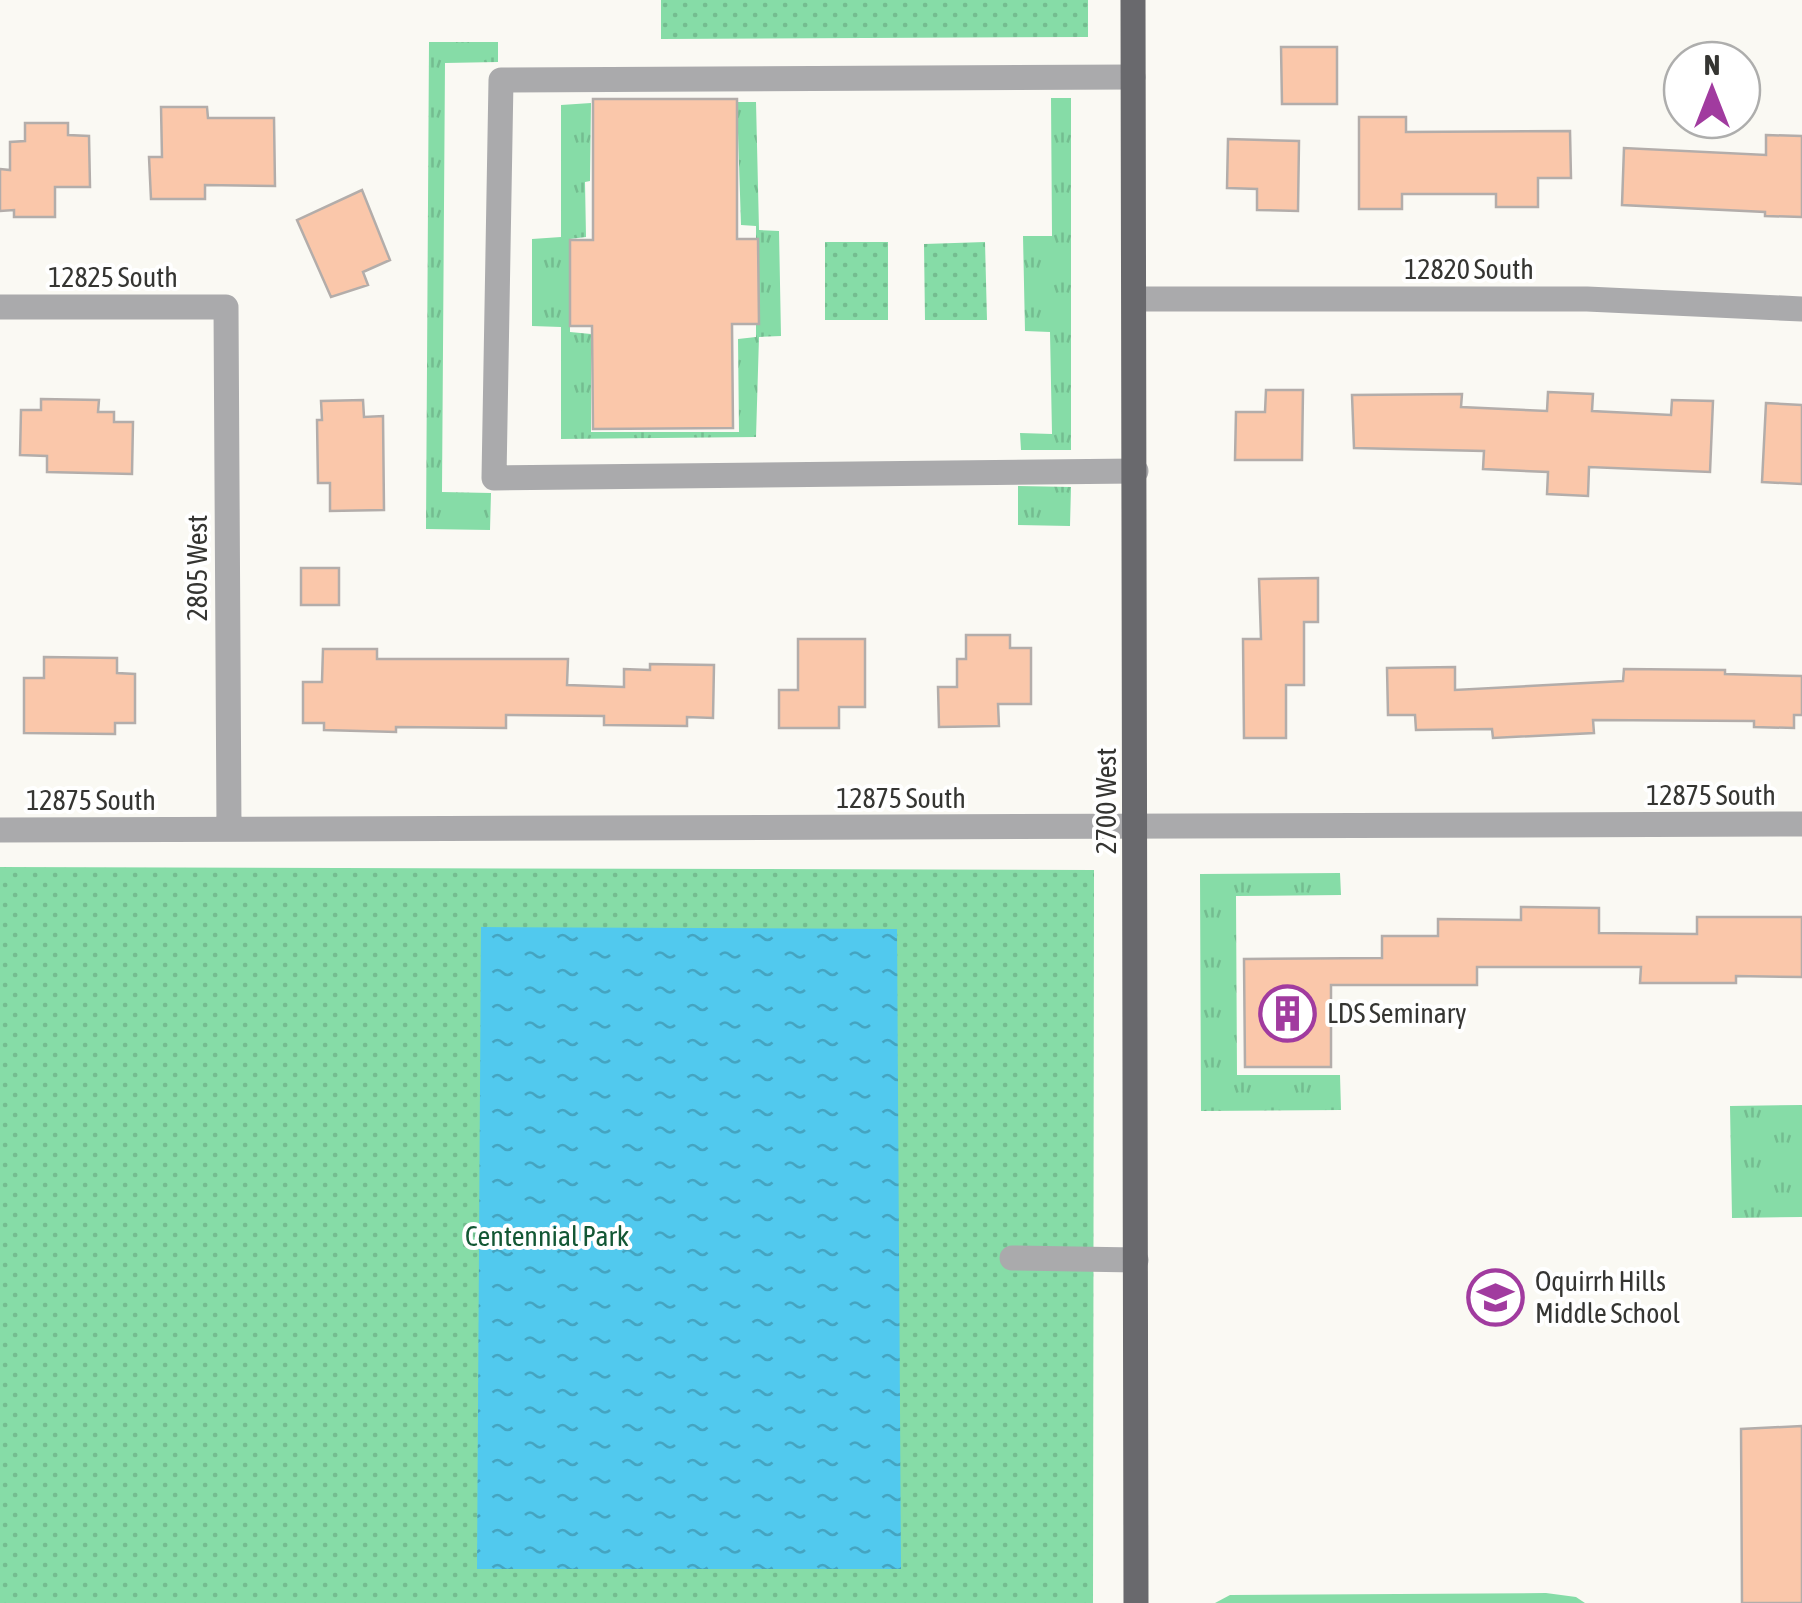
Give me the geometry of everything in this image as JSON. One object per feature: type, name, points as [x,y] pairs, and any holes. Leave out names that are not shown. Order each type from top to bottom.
[{"type":"main road","name":"2700 West","points":[[1133,0],[1136,1603]]},
{"type":"street","points":[[1133,77],[501,80],[494,478],[1136,470]]},
{"type":"street","name":"12820 South","points":[[1136,299],[1587,299],[1802,309]]},
{"type":"street","name":"12825 South","points":[[0,308],[226,307]]},
{"type":"street","name":"2805 West","points":[[226,307],[229,829]]},
{"type":"street","name":"12875 South","points":[[0,830],[1802,824]]},
{"type":"street","points":[[1012,1258],[1136,1260]]},
{"type":"green space","points":[[661,0],[1088,0],[1088,37],[661,39]]},
{"type":"green space","points":[[429,42],[498,42],[498,62],[445,63],[442,492],[491,493],[490,530],[426,529]]},
{"type":"green space","points":[[1051,98],[1071,98],[1071,450],[1021,450],[1020,433],[1052,434],[1050,332],[1025,331],[1023,236],[1052,236]]},
{"type":"green space","points":[[737,102],[756,102],[759,230],[779,231],[781,336],[759,337],[756,437],[561,439],[561,327],[532,326],[532,239],[561,237],[561,105],[591,103],[590,181],[585,182],[586,237],[570,239],[570,332],[591,334],[591,432],[739,432],[738,339],[756,337],[756,226],[741,225]]},
{"type":"green space","points":[[825,242],[888,242],[888,320],[825,320]]},
{"type":"green space","points":[[985,242],[987,320],[925,320],[924,244]]},
{"type":"green space","points":[[1018,486],[1071,487],[1070,526],[1018,525]]},
{"type":"green space","name":"Centennial Park","points":[[0,867],[1094,870],[1093,1603],[0,1603]]},
{"type":"green space","points":[[1340,873],[1341,895],[1236,896],[1237,1075],[1340,1075],[1341,1110],[1201,1111],[1200,874]]},
{"type":"green space","points":[[1802,1105],[1802,1217],[1732,1218],[1730,1106]]},
{"type":"green space","points":[[1546,1593],[1576,1597],[1585,1603],[1215,1603],[1230,1595]]},
{"type":"water","points":[[481,927],[897,929],[901,1569],[477,1569]]},
{"type":"building","points":[[1281,47],[1337,47],[1337,104],[1282,104]]},
{"type":"building","points":[[593,99],[737,99],[737,239],[758,239],[759,324],[732,324],[733,428],[593,429],[592,326],[570,326],[570,240],[593,240]]},
{"type":"building","points":[[161,107],[207,107],[208,118],[274,118],[275,186],[205,185],[205,199],[151,199],[149,157],[162,157]]},
{"type":"building","points":[[1359,117],[1406,117],[1406,132],[1570,131],[1571,178],[1538,178],[1538,207],[1496,207],[1496,194],[1402,194],[1402,209],[1359,209]]},
{"type":"building","points":[[25,123],[68,123],[68,135],[89,136],[90,187],[55,187],[55,217],[14,217],[14,210],[0,211],[0,169],[10,170],[10,142],[25,141]]},
{"type":"building","points":[[1766,135],[1802,136],[1802,217],[1622,205],[1624,148],[1766,155]]},
{"type":"building","points":[[1228,139],[1299,141],[1298,211],[1257,210],[1257,189],[1227,188]]},
{"type":"building","points":[[362,190],[390,260],[363,272],[368,285],[331,297],[297,220]]},
{"type":"building","points":[[1266,390],[1303,390],[1302,460],[1235,460],[1236,412],[1265,412]]},
{"type":"building","points":[[1548,392],[1593,394],[1592,411],[1671,415],[1672,400],[1713,401],[1710,472],[1589,467],[1588,496],[1547,494],[1548,472],[1483,469],[1484,451],[1354,448],[1352,395],[1462,394],[1461,407],[1547,411]]},
{"type":"building","points":[[41,399],[99,400],[98,412],[114,412],[114,422],[133,422],[132,474],[47,472],[47,456],[20,455],[21,410],[41,410]]},
{"type":"building","points":[[363,400],[364,417],[383,416],[384,510],[330,511],[330,483],[318,483],[317,420],[322,420],[321,401]]},
{"type":"building","points":[[1766,403],[1802,405],[1802,484],[1762,482]]},
{"type":"building","points":[[301,568],[339,568],[339,605],[301,605]]},
{"type":"building","points":[[1318,578],[1318,622],[1304,622],[1304,685],[1286,685],[1286,738],[1244,738],[1243,639],[1261,639],[1259,579]]},
{"type":"building","points":[[966,635],[1010,635],[1010,648],[1031,648],[1031,704],[998,704],[999,726],[939,727],[938,687],[957,687],[957,659],[966,659]]},
{"type":"building","points":[[798,639],[865,639],[865,707],[839,707],[839,728],[779,728],[779,690],[798,690]]},
{"type":"building","points":[[323,649],[377,649],[377,659],[568,659],[567,685],[624,687],[624,669],[650,670],[650,664],[714,665],[713,718],[687,717],[687,726],[604,725],[604,716],[506,715],[506,728],[324,730],[324,723],[303,723],[303,682],[322,682]]},
{"type":"building","points":[[44,657],[117,658],[117,673],[135,674],[135,723],[115,723],[115,734],[24,733],[24,678],[44,678]]},
{"type":"building","points":[[1455,667],[1455,690],[1623,681],[1624,669],[1802,676],[1802,715],[1794,715],[1794,728],[1754,727],[1754,721],[1593,720],[1594,733],[1493,738],[1492,729],[1416,730],[1415,715],[1388,715],[1387,668]]},
{"type":"building","points":[[1521,907],[1599,908],[1599,933],[1697,934],[1697,917],[1802,917],[1802,977],[1736,976],[1736,983],[1640,983],[1641,967],[1477,967],[1477,985],[1331,985],[1331,1067],[1245,1067],[1244,959],[1382,958],[1382,936],[1438,936],[1438,919],[1521,920]]},
{"type":"building","points":[[1802,1426],[1802,1603],[1742,1603],[1741,1429]]},
{"type":"place","name":"LDS Seminary","points":[[1288,1013]]},
{"type":"place","name":"Oquirrh Hills Middle School","points":[[1496,1297]]}]
